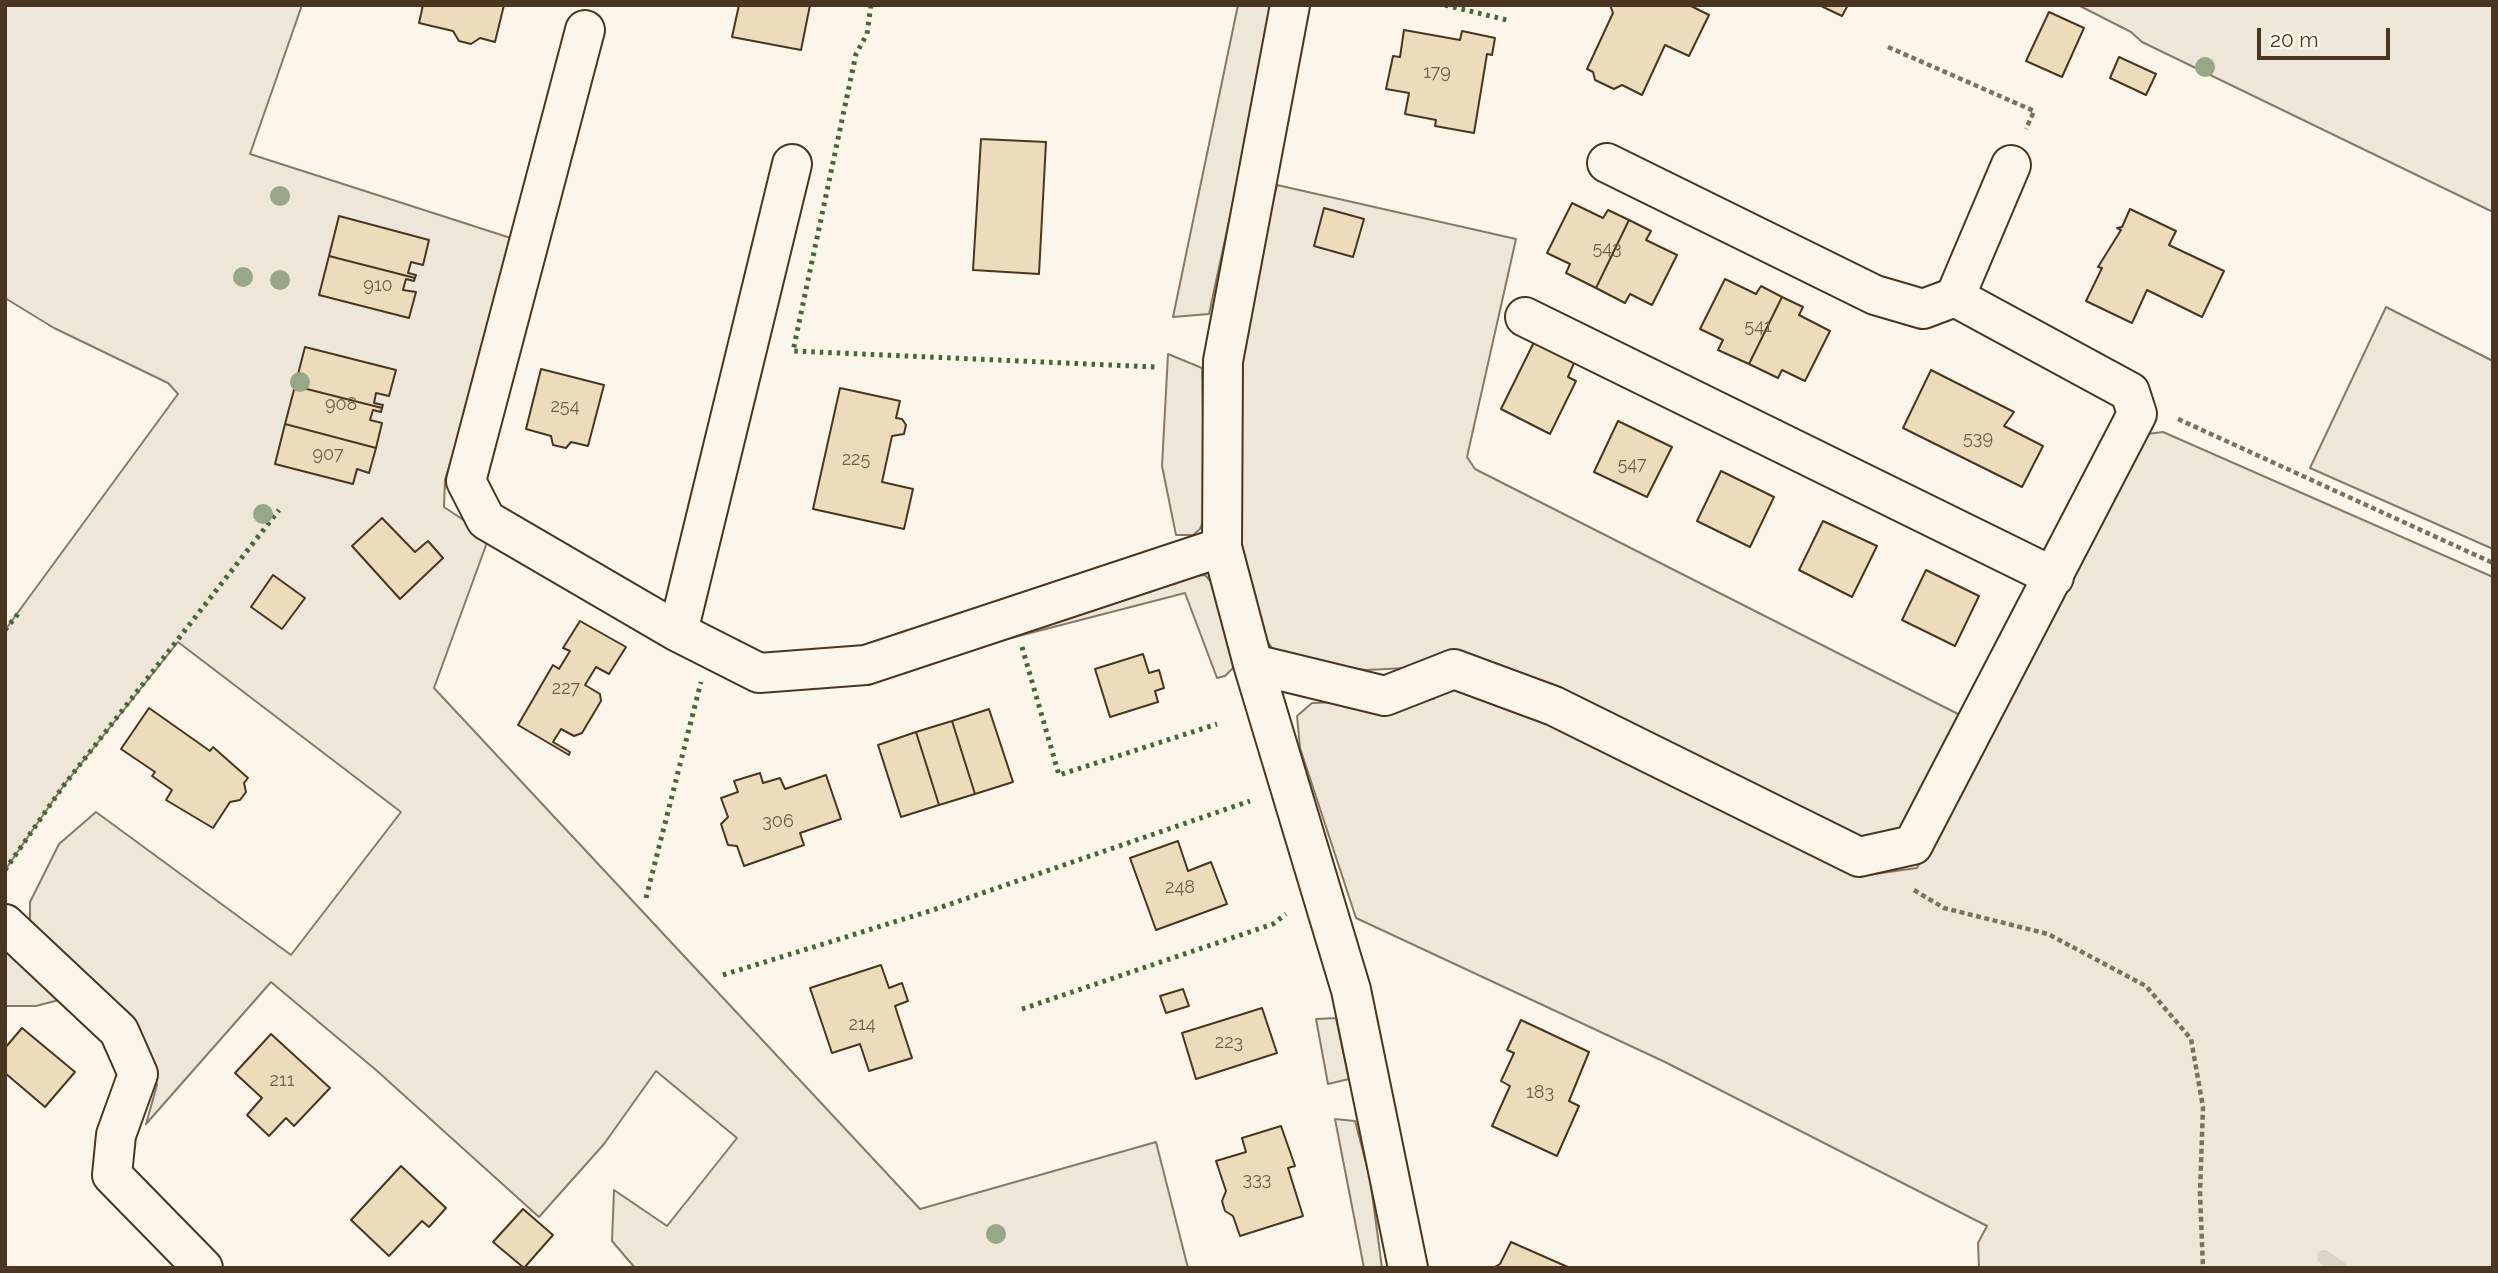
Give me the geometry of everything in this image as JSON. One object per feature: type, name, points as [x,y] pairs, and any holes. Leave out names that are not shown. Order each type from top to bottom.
[{"type":"street","points":[[1290,5],[1223,361],[1222,547],[1253,664],[1351,990],[1408,1268]]},
{"type":"street","points":[[585,30],[466,481],[486,520],[678,632],[759,673],[866,665],[1222,547]]},
{"type":"street","points":[[1607,163],[1875,295],[1923,309],[1955,297],[2011,165]]},
{"type":"street","points":[[678,632],[792,164]]},
{"type":"street","points":[[1253,664],[1385,696],[1454,669],[1554,706],[1859,857],[1913,845],[2137,414],[2130,392],[1955,297]]},
{"type":"street","points":[[1525,317],[2054,578]]},
{"type":"street","points":[[5,924],[120,1031],[138,1074],[117,1135],[112,1175],[203,1268]]},
{"type":"path","points":[[1888,47],[2034,111],[2011,165]]},
{"type":"path","points":[[2137,414],[2157,409],[2493,563]]},
{"type":"path","points":[[1859,857],[1944,908],[2048,934],[2146,986],[2191,1039],[2203,1107],[2200,1193],[2203,1268]]},
{"type":"shaded area","points":[[5,5],[302,5],[250,154],[517,240],[445,480],[444,507],[489,537],[434,688],[920,1209],[1156,1142],[1188,1268],[635,1268],[612,1241],[614,1190],[667,1226],[737,1138],[656,1071],[604,1144],[539,1217],[376,1070],[271,982],[146,1124],[157,1085],[149,1054],[30,934],[30,902],[59,844],[96,812],[291,955],[401,812],[178,642],[64,785],[5,870],[5,630],[178,394],[168,383],[54,328],[5,298]]},
{"type":"shaded area","points":[[1238,5],[1273,5],[1257,91],[1209,314],[1173,317]]},
{"type":"shaded area","points":[[2078,5],[2493,5],[2493,212],[2142,42],[2131,32]]},
{"type":"shaded area","points":[[1277,185],[1516,239],[1467,457],[1475,469],[1960,715],[1909,821],[1889,837],[1780,839],[1860,876],[1917,868],[2139,435],[2163,432],[2493,577],[2493,1268],[1979,1268],[1978,1243],[1987,1226],[1665,1062],[1356,918],[1300,748],[1297,716],[1312,703],[1434,699],[1427,667],[1366,670],[1292,661],[1276,654],[1261,632],[1249,597],[1237,510],[1239,334]]},
{"type":"shaded area","points":[[2386,307],[2493,361],[2493,549],[2310,468]]},
{"type":"shaded area","points":[[1168,354],[1202,368],[1205,517],[1200,529],[1193,535],[1176,535],[1162,466]]},
{"type":"shaded area","points":[[1205,575],[1212,583],[1234,667],[1225,676],[1217,678],[1185,593],[1007,639],[1173,576]]},
{"type":"shaded area","points":[[5,948],[59,1000],[36,1006],[5,1006]]},
{"type":"shaded area","points":[[1336,1018],[1349,1079],[1328,1084],[1316,1019]]},
{"type":"shaded area","points":[[1335,1119],[1355,1121],[1370,1178],[1382,1268],[1364,1268]]},
{"type":"building","points":[[423,5],[504,5],[495,42],[480,38],[471,44],[459,41],[453,31],[419,23]]},
{"type":"building","points":[[739,5],[810,5],[801,50],[732,37]]},
{"type":"building","points":[[1610,5],[1689,5],[1709,15],[1689,56],[1665,45],[1642,95],[1622,85],[1614,89],[1595,80],[1593,72],[1587,69],[1613,13]]},
{"type":"building","points":[[1819,5],[1848,5],[1842,16]]},
{"type":"building","points":[[2049,12],[2084,28],[2062,77],[2026,61]]},
{"type":"building","points":[[1404,30],[1460,40],[1462,31],[1495,38],[1492,55],[1487,54],[1474,133],[1435,126],[1436,120],[1405,114],[1409,93],[1386,89],[1393,56],[1400,57]]},
{"type":"building","points":[[2119,57],[2156,74],[2146,95],[2110,78]]},
{"type":"building","points":[[981,139],[1046,142],[1039,274],[973,270]]},
{"type":"building","points":[[1572,203],[1603,218],[1608,210],[1629,220],[1596,288],[1566,273],[1570,264],[1547,253]]},
{"type":"building","points":[[1324,208],[1364,219],[1353,257],[1314,246]]},
{"type":"building","points":[[2130,209],[2176,231],[2169,245],[2224,271],[2202,317],[2147,290],[2132,323],[2086,301],[2102,268],[2098,267],[2121,230],[2117,228],[2122,227]]},
{"type":"building","points":[[339,216],[429,240],[423,265],[411,262],[408,273],[416,275],[415,278],[329,256]]},
{"type":"building","points":[[1629,220],[1651,231],[1646,240],[1677,255],[1652,305],[1630,294],[1625,303],[1596,288]]},
{"type":"building","points":[[329,256],[415,278],[414,281],[406,279],[403,290],[416,292],[409,318],[319,295]]},
{"type":"building","points":[[1725,279],[1756,294],[1761,286],[1782,297],[1749,364],[1718,350],[1723,340],[1700,329]]},
{"type":"building","points":[[1782,297],[1803,307],[1799,315],[1830,331],[1805,381],[1782,370],[1778,378],[1749,364]]},
{"type":"building","points":[[1537,336],[1577,356],[1568,377],[1576,381],[1550,434],[1501,409]]},
{"type":"building","points":[[305,347],[396,370],[389,396],[376,393],[374,403],[383,405],[382,408],[295,386]]},
{"type":"building","points":[[541,369],[604,385],[588,446],[571,442],[566,448],[553,445],[551,436],[526,429]]},
{"type":"building","points":[[1931,370],[2014,412],[2004,426],[2043,446],[2022,487],[1903,428]]},
{"type":"building","points":[[295,386],[382,408],[381,412],[373,410],[370,420],[382,423],[376,448],[285,424]]},
{"type":"building","points":[[840,388],[900,401],[896,418],[902,419],[906,425],[904,434],[892,436],[882,482],[913,489],[904,529],[813,509]]},
{"type":"building","points":[[1618,421],[1672,447],[1647,497],[1594,472]]},
{"type":"building","points":[[285,424],[376,448],[369,473],[357,469],[353,484],[275,464]]},
{"type":"building","points":[[1721,471],[1774,497],[1750,547],[1697,521]]},
{"type":"building","points":[[382,518],[415,552],[428,541],[443,558],[400,599],[352,546]]},
{"type":"building","points":[[1823,521],[1877,546],[1852,597],[1799,570]]},
{"type":"building","points":[[1926,570],[1979,596],[1955,646],[1902,620]]},
{"type":"building","points":[[273,575],[305,598],[282,629],[251,607]]},
{"type":"building","points":[[580,621],[626,647],[609,674],[596,667],[585,685],[600,694],[601,701],[582,733],[574,736],[561,729],[553,742],[570,752],[569,755],[518,725],[553,665],[559,669],[570,651],[563,648]]},
{"type":"building","points":[[1143,654],[1149,673],[1159,670],[1164,688],[1155,691],[1158,702],[1110,717],[1095,669]]},
{"type":"building","points":[[149,708],[210,751],[213,747],[248,778],[244,783],[246,792],[240,800],[230,802],[213,828],[166,800],[172,790],[152,776],[155,772],[121,749]]},
{"type":"building","points":[[989,709],[1013,782],[975,794],[952,721]]},
{"type":"building","points":[[952,721],[975,794],[939,805],[916,732]]},
{"type":"building","points":[[916,732],[939,805],[901,817],[878,745]]},
{"type":"building","points":[[760,773],[763,783],[780,778],[785,789],[826,775],[841,819],[800,833],[804,845],[744,866],[737,846],[728,845],[721,824],[728,817],[721,798],[738,792],[734,781]]},
{"type":"building","points":[[1178,841],[1188,871],[1211,862],[1227,904],[1156,930],[1130,858]]},
{"type":"building","points":[[881,965],[889,988],[902,983],[908,1001],[895,1006],[912,1058],[869,1071],[860,1044],[832,1053],[810,988]]},
{"type":"building","points":[[1183,989],[1189,1006],[1166,1013],[1160,996]]},
{"type":"building","points":[[1262,1008],[1277,1053],[1196,1079],[1182,1033]]},
{"type":"building","points":[[1521,1020],[1589,1052],[1569,1101],[1579,1106],[1557,1156],[1492,1126],[1510,1086],[1501,1081],[1514,1053],[1507,1050]]},
{"type":"building","points":[[22,1028],[75,1072],[45,1107],[5,1073],[5,1048]]},
{"type":"building","points":[[271,1034],[330,1088],[294,1126],[286,1118],[269,1136],[247,1115],[262,1098],[235,1073]]},
{"type":"building","points":[[1281,1126],[1295,1166],[1288,1168],[1303,1216],[1240,1236],[1233,1216],[1225,1211],[1222,1201],[1226,1191],[1216,1161],[1246,1152],[1242,1138]]},
{"type":"building","points":[[401,1166],[446,1208],[429,1227],[422,1221],[389,1256],[351,1220]]},
{"type":"building","points":[[523,1209],[553,1235],[524,1268],[493,1242]]},
{"type":"building","points":[[1511,1242],[1570,1268],[1493,1268],[1500,1264]]},
{"type":"waterway","points":[[2324,1257],[2340,1268]]},
{"type":"hedge","points":[[871,5],[867,34],[856,54],[793,351],[1156,367]]},
{"type":"hedge","points":[[1445,5],[1511,21]]},
{"type":"hedge","points":[[5,870],[64,785],[279,510]]},
{"type":"hedge","points":[[5,630],[21,610]]},
{"type":"hedge","points":[[1022,647],[1059,775],[1217,724]]},
{"type":"hedge","points":[[646,898],[701,682]]},
{"type":"hedge","points":[[723,975],[933,910],[1250,801]]},
{"type":"hedge","points":[[1022,1009],[1273,924],[1286,914]]}]
